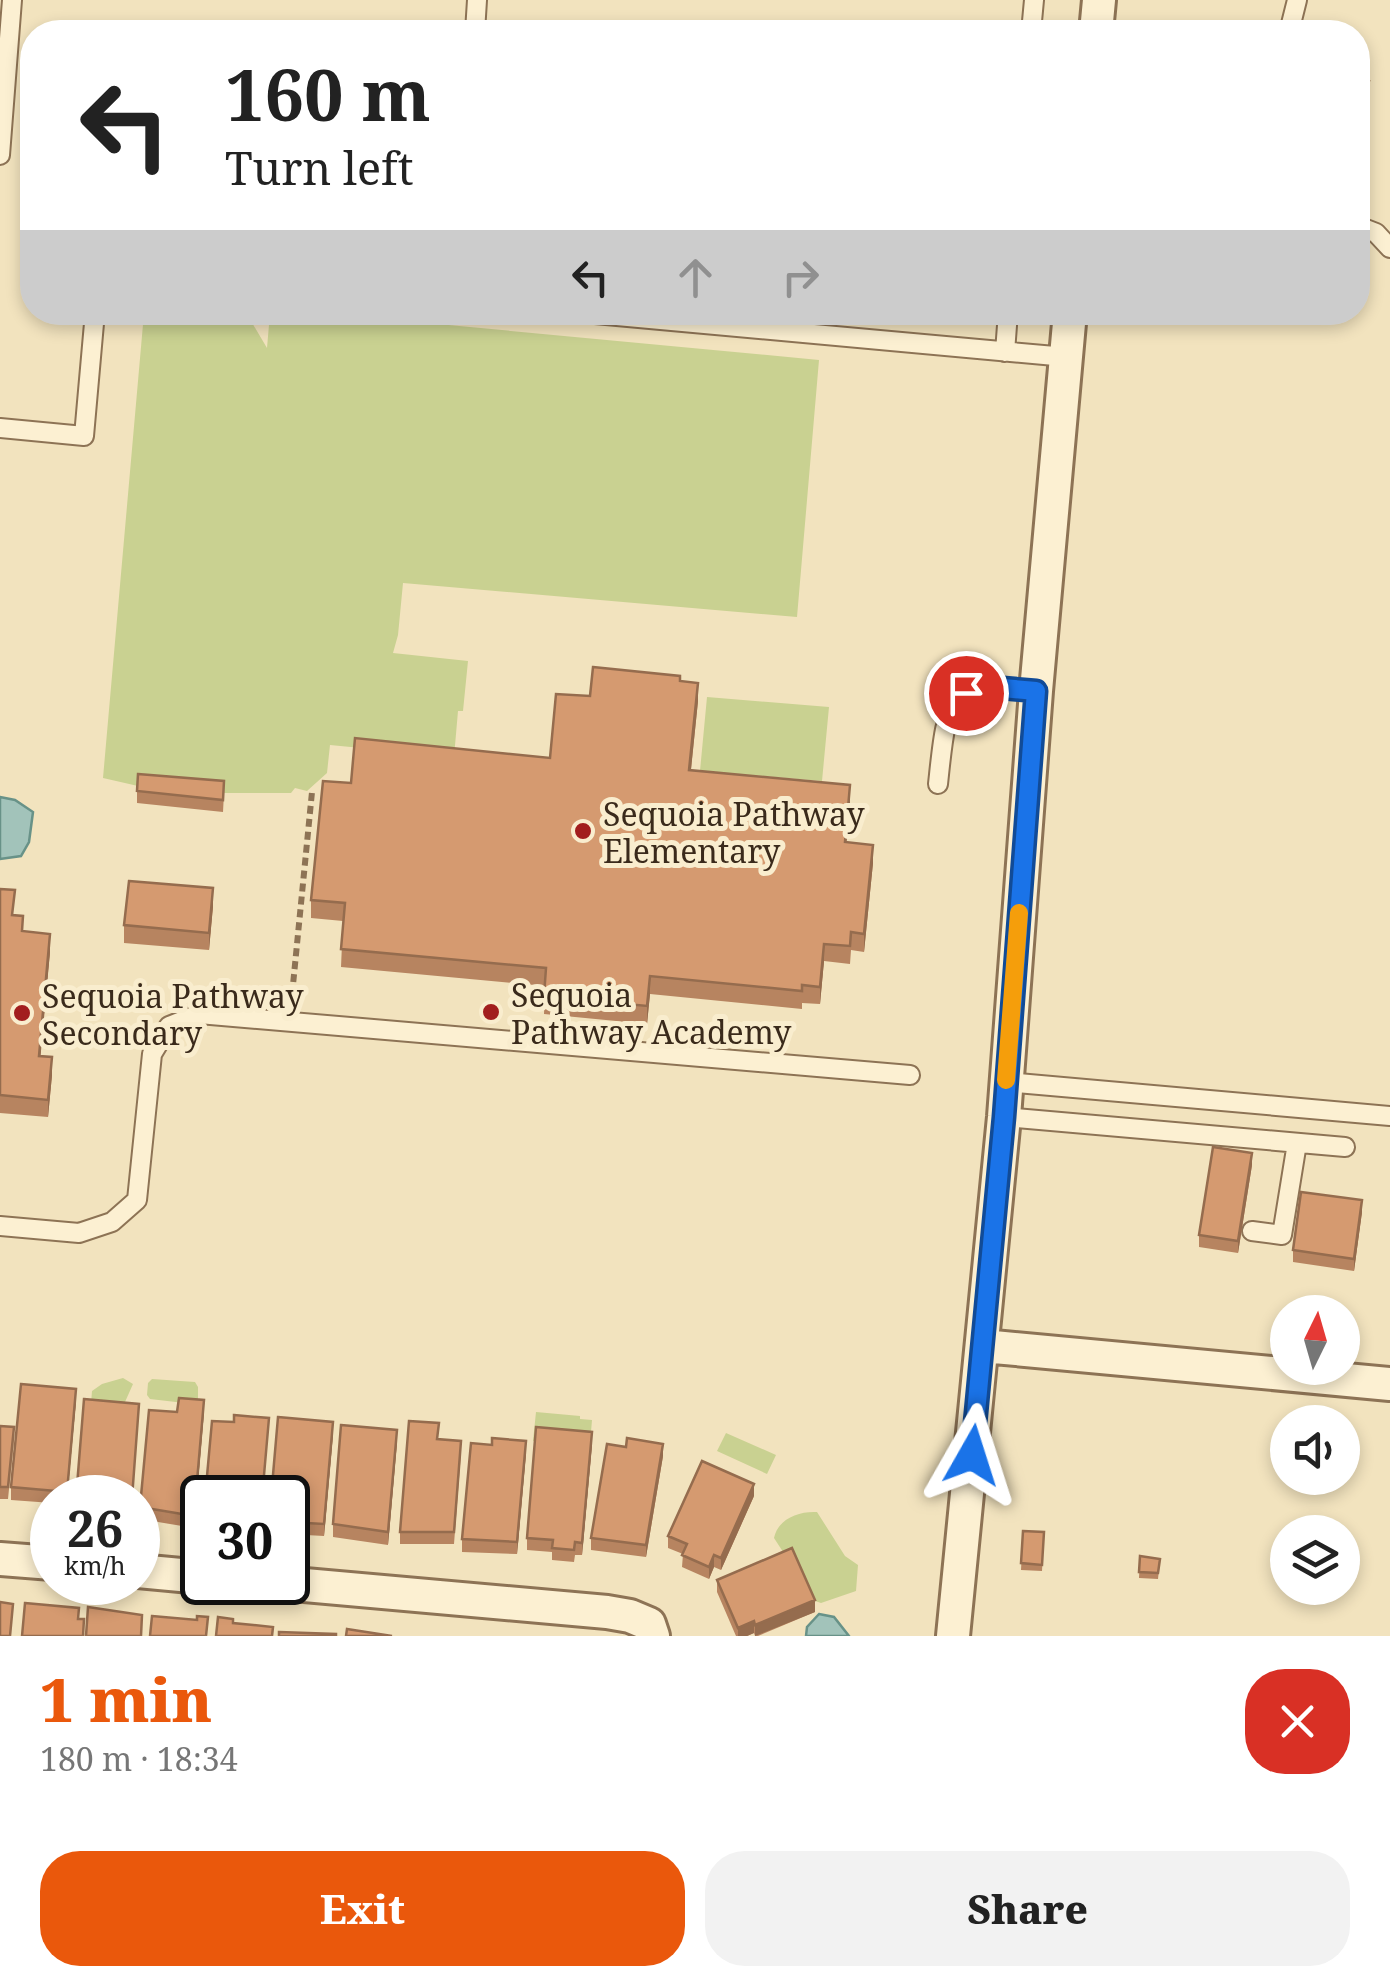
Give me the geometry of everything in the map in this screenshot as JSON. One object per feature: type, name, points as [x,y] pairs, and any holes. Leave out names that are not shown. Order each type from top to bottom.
[{"type":"street","points":[[953,1636],[1004,1117],[1069,325]]},
{"type":"street","points":[[983,1346],[1390,1384]]},
{"type":"street","points":[[0,1559],[30,1562]]},
{"type":"street","points":[[310,1585],[606,1612],[630,1616],[651,1630]]},
{"type":"lane","points":[[0,155],[12,0]]},
{"type":"lane","points":[[1383,233],[1390,248]]},
{"type":"lane","points":[[0,428],[84,436],[94,325]]},
{"type":"lane","points":[[713,325],[1066,357]]},
{"type":"lane","points":[[1005,352],[1007,325]]},
{"type":"lane","points":[[938,784],[950,712],[966,693],[991,687],[1036,691]]},
{"type":"lane","points":[[0,1226],[79,1233],[112,1222],[138,1200],[152,1054],[168,1026],[199,1014],[910,1075]]},
{"type":"lane","points":[[1006,1082],[1390,1116]]},
{"type":"lane","points":[[1004,1117],[1346,1147]]},
{"type":"lane","points":[[1252,1231],[1282,1235],[1297,1143]]},
{"type":"path","points":[[292,995],[312,792]]},
{"type":"green space","points":[[143,325],[253,325],[267,348],[269,325],[448,325],[819,360],[797,617],[403,583],[393,653],[468,661],[454,757],[330,745],[327,773],[307,791],[295,788],[291,793],[224,793],[138,786],[103,778]]},
{"type":"green space","points":[[707,697],[829,707],[822,781],[700,771]]},
{"type":"green space","points":[[123,1378],[133,1384],[125,1402],[91,1404],[92,1391]]},
{"type":"green space","points":[[152,1379],[195,1382],[198,1400],[193,1404],[150,1399],[148,1383]]},
{"type":"green space","points":[[536,1412],[592,1420],[590,1444],[533,1441]]},
{"type":"green space","points":[[726,1433],[776,1455],[767,1474],[717,1451]]},
{"type":"green space","points":[[817,1512],[845,1556],[858,1565],[856,1591],[821,1603],[815,1601],[774,1538],[790,1518]]},
{"type":"water","points":[[0,797],[15,800],[33,812],[29,842],[21,856],[0,859]]},
{"type":"water","points":[[819,1614],[834,1617],[849,1636],[806,1636],[807,1627]]},
{"type":"building","name":"Sequoia Pathway Elementary","points":[[593,667],[680,676],[680,681],[698,683],[689,770],[850,785],[845,842],[873,845],[864,934],[851,932],[850,946],[824,944],[820,987],[802,985],[802,991],[650,976],[647,1006],[544,996],[546,968],[341,949],[345,903],[311,900],[323,781],[351,783],[355,738],[550,758],[556,694],[590,696]]},
{"type":"building","points":[[138,774],[224,781],[223,800],[137,791]]},
{"type":"building","points":[[129,881],[213,888],[209,933],[124,925]]},
{"type":"building","name":"Sequoia Pathway Secondary","points":[[0,889],[15,890],[12,915],[23,916],[22,931],[50,934],[39,1056],[52,1057],[48,1100],[0,1095]]},
{"type":"building","points":[[1213,1147],[1252,1153],[1238,1241],[1199,1235]]},
{"type":"building","points":[[1301,1192],[1362,1200],[1354,1259],[1293,1250]]},
{"type":"building","points":[[21,1384],[76,1389],[68,1475],[30,1475],[30,1489],[11,1487]]},
{"type":"building","points":[[179,1398],[204,1400],[198,1475],[180,1475],[180,1514],[160,1510],[160,1475],[143,1475],[149,1410],[177,1412]]},
{"type":"building","points":[[84,1399],[139,1404],[134,1475],[78,1475]]},
{"type":"building","points":[[234,1415],[269,1418],[264,1475],[207,1475],[212,1421],[234,1422]]},
{"type":"building","points":[[278,1417],[333,1422],[324,1524],[310,1523],[310,1475],[273,1475]]},
{"type":"building","points":[[409,1421],[439,1423],[437,1439],[461,1441],[454,1532],[400,1532]]},
{"type":"building","points":[[341,1425],[397,1430],[388,1532],[333,1524]]},
{"type":"building","points":[[0,1426],[14,1427],[8,1487],[0,1487]]},
{"type":"building","points":[[536,1427],[592,1432],[582,1543],[575,1542],[574,1550],[552,1548],[553,1540],[527,1538]]},
{"type":"building","points":[[492,1438],[526,1441],[517,1542],[462,1539],[471,1443],[492,1445]]},
{"type":"building","points":[[627,1438],[663,1444],[646,1545],[591,1538],[607,1444],[626,1447]]},
{"type":"building","points":[[702,1461],[754,1484],[721,1558],[714,1555],[709,1567],[682,1555],[687,1544],[668,1536]]},
{"type":"building","points":[[1023,1531],[1044,1532],[1042,1565],[1021,1563]]},
{"type":"building","points":[[792,1548],[815,1600],[738,1628],[717,1580]]},
{"type":"building","points":[[1140,1556],[1160,1559],[1158,1573],[1139,1572]]},
{"type":"building","points":[[0,1602],[13,1604],[10,1636],[0,1636]]},
{"type":"building","points":[[25,1603],[79,1608],[78,1619],[84,1619],[83,1636],[22,1636]]},
{"type":"building","points":[[88,1607],[142,1615],[141,1636],[86,1636]]},
{"type":"building","points":[[152,1616],[197,1620],[197,1616],[208,1617],[206,1636],[150,1636]]},
{"type":"building","points":[[218,1617],[233,1619],[233,1623],[273,1627],[272,1636],[216,1636]]},
{"type":"building","points":[[347,1629],[392,1636],[346,1636]]},
{"type":"building","points":[[279,1632],[336,1634],[336,1636],[279,1636]]},
{"type":"slow traffic","points":[[1006,1080],[1019,913]]},
{"type":"place","name":"Sequoia Pathway Elementary","points":[[583,831]]},
{"type":"place","name":"Sequoia Pathway Academy","points":[[491,1012]]},
{"type":"place","name":"Sequoia Pathway Secondary","points":[[22,1013]]},
{"type":"route","points":[[966,693],[991,687],[1036,691],[1004,1117],[972,1455]]}]
